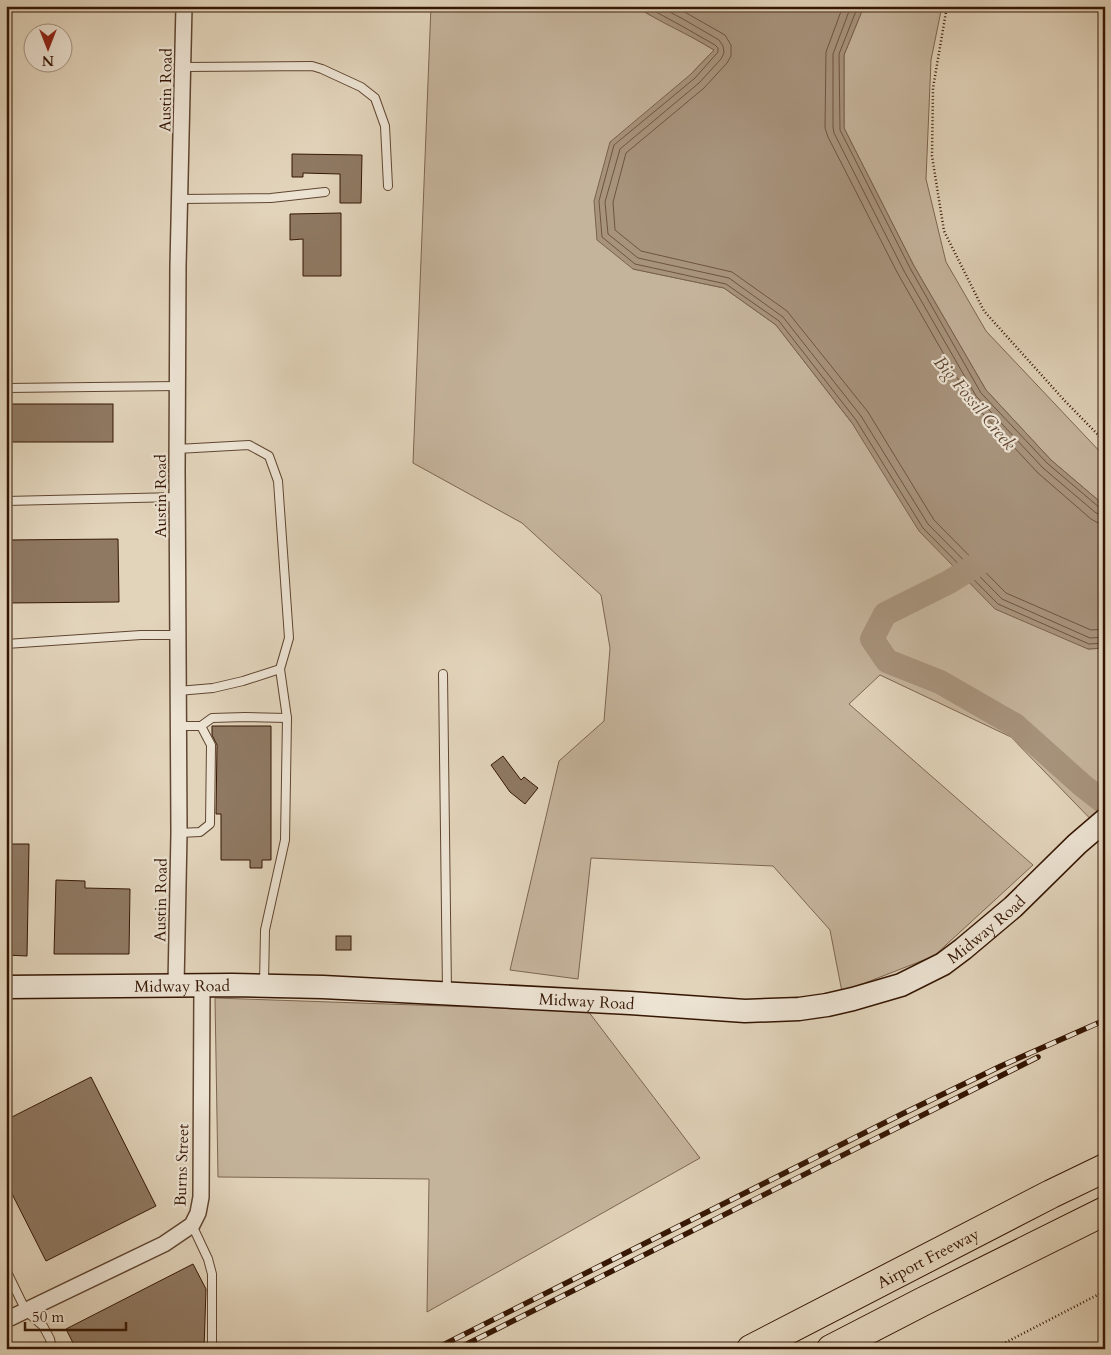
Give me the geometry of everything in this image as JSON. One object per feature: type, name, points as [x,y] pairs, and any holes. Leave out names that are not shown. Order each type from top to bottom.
[{"type":"highway","name":"Airport Freeway","points":[[751,1349],[1050,1194],[1105,1168]]},
{"type":"highway","points":[[831,1349],[924,1300],[1105,1211]]},
{"type":"highway","points":[[846,1349],[924,1300]]},
{"type":"main road","name":"Midway Road","points":[[6,987],[264,985],[630,1003],[745,1011],[799,1009],[853,999],[901,986],[943,964],[1013,907],[1077,844],[1105,820]]},
{"type":"street","name":"Austin Road","points":[[176,985],[179,833],[177,449],[184,6]]},
{"type":"street","name":"Burns Street","points":[[6,1320],[164,1244],[192,1225],[198,1213],[201,1197],[202,986]]},
{"type":"lane","points":[[183,67],[312,66],[361,87],[375,98],[385,126],[388,186]]},
{"type":"lane","points":[[180,199],[271,198],[325,192]]},
{"type":"lane","points":[[7,388],[178,386]]},
{"type":"lane","points":[[177,449],[249,445],[270,456],[278,481],[289,638],[280,669],[288,718],[285,840],[265,930],[264,985]]},
{"type":"lane","points":[[6,501],[178,497]]},
{"type":"lane","points":[[6,644],[141,635],[178,635]]},
{"type":"lane","points":[[178,691],[213,688],[280,669]]},
{"type":"lane","points":[[443,674],[447,994]]},
{"type":"lane","points":[[179,726],[201,726],[212,718],[288,718]]},
{"type":"lane","points":[[179,833],[200,832],[210,824],[211,745],[201,726]]},
{"type":"lane","points":[[192,1225],[208,1259],[212,1274],[212,1349]]},
{"type":"lane","points":[[6,1270],[26,1311],[43,1326],[50,1339],[52,1349]]},
{"type":"path","points":[[947,6],[933,88],[932,146],[944,231],[984,311],[1064,400],[1105,442]]},
{"type":"path","points":[[993,1349],[1105,1291]]},
{"type":"shaded area","points":[[431,6],[636,6],[714,50],[691,74],[633,269],[724,288],[776,325],[852,423],[1088,649],[1105,648],[1105,834],[1011,737],[880,675],[849,704],[1033,865],[934,956],[842,992],[830,930],[773,866],[591,858],[578,979],[510,970],[559,761],[604,721],[610,648],[601,595],[522,523],[413,463]]},
{"type":"shaded area","points":[[864,6],[942,6],[931,60],[926,179],[946,262],[986,331],[1105,457],[1105,506],[1051,460],[986,390],[914,266],[844,128],[844,55]]},
{"type":"shaded area","points":[[215,998],[588,1011],[700,1158],[427,1312],[429,1179],[218,1177]]},
{"type":"water","points":[[636,6],[864,6],[844,55],[844,128],[914,266],[986,390],[1051,460],[1105,506],[1105,648],[1088,649],[995,609],[919,531],[852,423],[776,325],[724,288],[633,269],[597,240],[594,201],[610,142],[691,74],[714,50]]},
{"type":"building","points":[[292,154],[362,155],[361,203],[340,203],[340,174],[303,173],[303,177],[292,177]]},
{"type":"building","points":[[341,213],[341,276],[303,276],[303,239],[290,240],[290,214]]},
{"type":"building","points":[[6,404],[113,404],[113,442],[6,442]]},
{"type":"building","points":[[118,539],[119,602],[6,603],[6,540]]},
{"type":"building","points":[[212,726],[271,726],[271,860],[262,860],[262,868],[250,868],[250,860],[221,860],[221,814],[216,814],[217,745],[212,735]]},
{"type":"building","points":[[503,756],[521,780],[524,777],[538,788],[525,804],[510,792],[491,765]]},
{"type":"building","points":[[6,844],[29,844],[27,956],[6,955]]},
{"type":"building","points":[[56,880],[85,881],[85,888],[130,889],[129,954],[54,954]]},
{"type":"building","points":[[336,936],[351,936],[351,950],[336,950]]},
{"type":"building","points":[[91,1077],[156,1206],[46,1261],[6,1182],[6,1120]]},
{"type":"building","points":[[193,1264],[206,1289],[204,1349],[76,1349],[66,1329]]},
{"type":"waterway","name":"Big Fossil Creek","points":[[989,557],[949,582],[885,614],[872,639],[887,661],[940,682],[1015,725],[1105,803]]},
{"type":"railway","points":[[435,1349],[902,1114],[1001,1066],[1105,1020]]},
{"type":"railway","points":[[457,1349],[1038,1057]]}]
